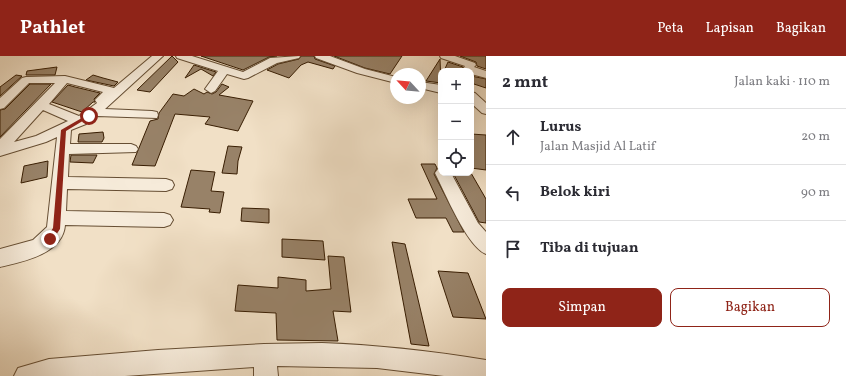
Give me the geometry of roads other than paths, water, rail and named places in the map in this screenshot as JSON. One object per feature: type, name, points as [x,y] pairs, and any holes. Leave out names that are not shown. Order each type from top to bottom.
[{"type":"street","points":[[40,105],[78,120],[95,112],[158,56]]},
{"type":"street","points":[[181,56],[224,71],[245,76],[274,60],[295,56]]},
{"type":"street","points":[[320,56],[361,71],[390,78]]},
{"type":"street","points":[[444,56],[468,68],[479,56]]},
{"type":"street","points":[[474,70],[486,74]]},
{"type":"street","points":[[211,89],[224,71]]},
{"type":"street","points":[[0,105],[26,80],[65,80],[112,91],[64,130],[0,151]]},
{"type":"street","points":[[0,145],[6,142],[65,80]]},
{"type":"street","points":[[426,86],[438,88]]},
{"type":"street","points":[[474,99],[486,110]]},
{"type":"street","points":[[95,112],[152,115]]},
{"type":"street","points":[[0,258],[45,244],[56,229],[64,130]]},
{"type":"street","points":[[62,149],[132,149]]},
{"type":"street","points":[[446,176],[479,229],[486,246]]},
{"type":"street","points":[[59,183],[166,185]]},
{"type":"street","points":[[58,218],[164,220]]},
{"type":"street","points":[[26,376],[48,371],[265,365],[345,356],[398,359],[486,372]]}]
